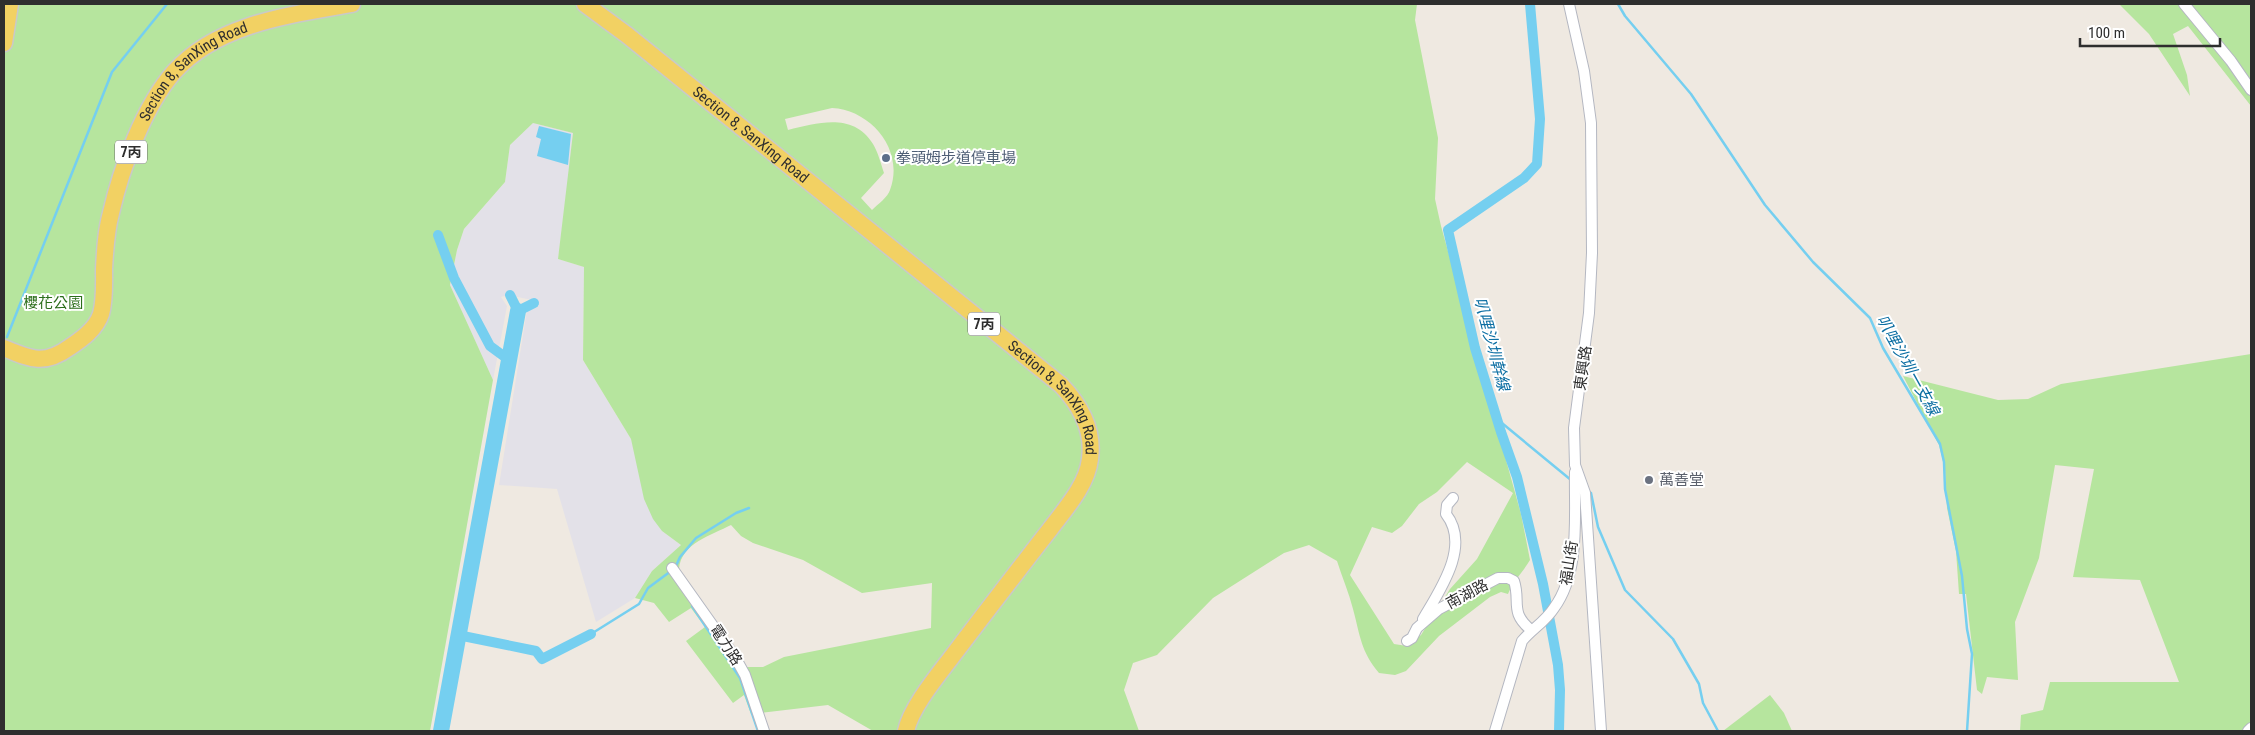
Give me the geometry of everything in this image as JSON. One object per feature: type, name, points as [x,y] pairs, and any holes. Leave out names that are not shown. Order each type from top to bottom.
[{"type":"main road","points":[[4,43],[10,4]]},
{"type":"main road","name":"Section 8, SanXing Road","points":[[4,348],[23,356],[41,360],[68,349],[86,336],[96,323],[103,303],[106,235],[118,187],[142,126],[156,99],[174,72],[196,53],[222,38],[260,22],[352,4]]},
{"type":"main road","name":"Section 8, SanXing Road","points":[[585,4],[627,35],[1061,385],[1075,399],[1087,422],[1090,460],[1084,481],[1060,516],[925,692],[906,731]]},
{"type":"street","name":"東興路","points":[[1569,4],[1589,99],[1592,165],[1589,313],[1574,428],[1575,465],[1585,493],[1600,731]]},
{"type":"street","points":[[2184,4],[2231,61],[2251,90]]},
{"type":"street","name":"福山街","points":[[1495,731],[1522,641],[1531,630],[1545,620],[1563,594],[1572,557],[1575,465]]},
{"type":"street","points":[[1418,628],[1446,581],[1454,552],[1455,532],[1452,521],[1446,514],[1447,505],[1453,498]]},
{"type":"street","name":"電力路","points":[[672,568],[735,657],[745,675],[764,731]]},
{"type":"street","name":"南湖路","points":[[1407,641],[1439,609],[1498,578],[1508,578],[1514,581],[1516,609],[1523,624],[1531,630]]},
{"type":"street","points":[[2248,731],[2251,728]]},
{"type":"shaded area","points":[[533,123],[574,133],[558,259],[584,267],[583,360],[631,439],[662,531],[681,545],[652,571],[635,598],[596,622],[557,489],[499,485],[527,310],[534,307],[532,300],[508,295],[501,297],[507,306],[493,380],[450,285],[457,250],[464,229],[505,182],[510,145]]},
{"type":"green space","name":"櫻花公園","points":[[4,4],[1417,4],[1415,20],[1438,138],[1435,199],[1521,514],[1530,560],[1508,594],[1501,592],[1490,597],[1439,636],[1406,671],[1395,675],[1379,673],[1368,658],[1362,643],[1337,561],[1309,545],[1284,553],[1213,598],[1157,655],[1133,663],[1124,690],[1139,731],[873,731],[828,705],[751,714],[744,695],[733,703],[686,641],[705,627],[691,608],[669,622],[654,603],[635,598],[652,571],[681,545],[662,531],[653,519],[644,499],[631,439],[583,360],[584,267],[558,259],[573,133],[533,123],[510,145],[505,182],[464,229],[457,250],[450,285],[493,380],[430,731],[4,731]],"holes":[[[832,108],[846,110],[860,116],[871,124],[889,147],[893,161],[890,190],[885,198],[872,210],[861,198],[884,173],[875,147],[865,134],[856,127],[834,122],[788,130],[785,119]],[[1467,462],[1513,493],[1477,559],[1450,589],[1421,635],[1407,646],[1394,644],[1350,575],[1372,527],[1392,533],[1402,526],[1419,504],[1437,492]],[[731,525],[741,536],[753,543],[803,560],[862,593],[932,583],[931,628],[784,657],[763,667],[747,667],[679,569],[685,553],[691,546]]]},
{"type":"green space","points":[[2119,4],[2251,4],[2251,106],[2188,26],[2173,34],[2187,75],[2190,96],[2149,34]]},
{"type":"green space","points":[[2251,354],[2251,731],[2020,731],[2021,715],[2043,710],[2050,682],[2179,682],[2140,580],[2073,577],[2094,469],[2055,465],[2039,558],[2015,622],[2018,680],[1987,677],[1982,694],[1977,690],[1966,594],[1959,594],[1956,551],[1947,508],[1945,469],[1939,445],[1903,376],[1998,400],[2028,399],[2061,384]]},
{"type":"green space","points":[[1770,695],[1784,713],[1792,731],[1723,731]]},
{"type":"water","points":[[539,126],[571,134],[568,165],[537,156],[541,139],[536,137]]},
{"type":"waterway","points":[[7,337],[112,72],[167,4]]},
{"type":"waterway","name":"叭哩沙圳幹線","points":[[1530,4],[1540,119],[1537,164],[1524,178],[1448,230],[1475,348],[1517,477],[1543,584],[1558,665],[1560,690],[1559,731]]},
{"type":"waterway","name":"叭哩沙圳一支線","points":[[1618,4],[1625,16],[1691,94],[1765,205],[1813,262],[1870,318],[1883,348],[1940,444],[1944,462],[1945,489],[1962,576],[1967,629],[1972,654],[1967,731]]},
{"type":"waterway","points":[[438,235],[454,278],[490,346],[509,360]]},
{"type":"waterway","points":[[510,295],[518,311]]},
{"type":"waterway","points":[[518,311],[534,303]]},
{"type":"waterway","points":[[441,731],[518,311]]},
{"type":"waterway","points":[[1497,419],[1571,480]]},
{"type":"waterway","points":[[1588,491],[1591,493],[1598,527],[1625,590],[1673,639],[1699,684],[1703,703],[1718,731]]},
{"type":"waterway","points":[[675,568],[680,557],[696,538],[736,513],[749,508]]},
{"type":"waterway","points":[[591,634],[639,604],[648,588],[671,571]]},
{"type":"waterway","points":[[692,606],[740,678],[758,731]]},
{"type":"waterway","points":[[458,635],[536,651],[542,659],[591,634]]},
{"type":"place","name":"拳頭姆步道停車場","points":[[886,158]]},
{"type":"place","name":"萬善堂","points":[[1649,480]]}]
